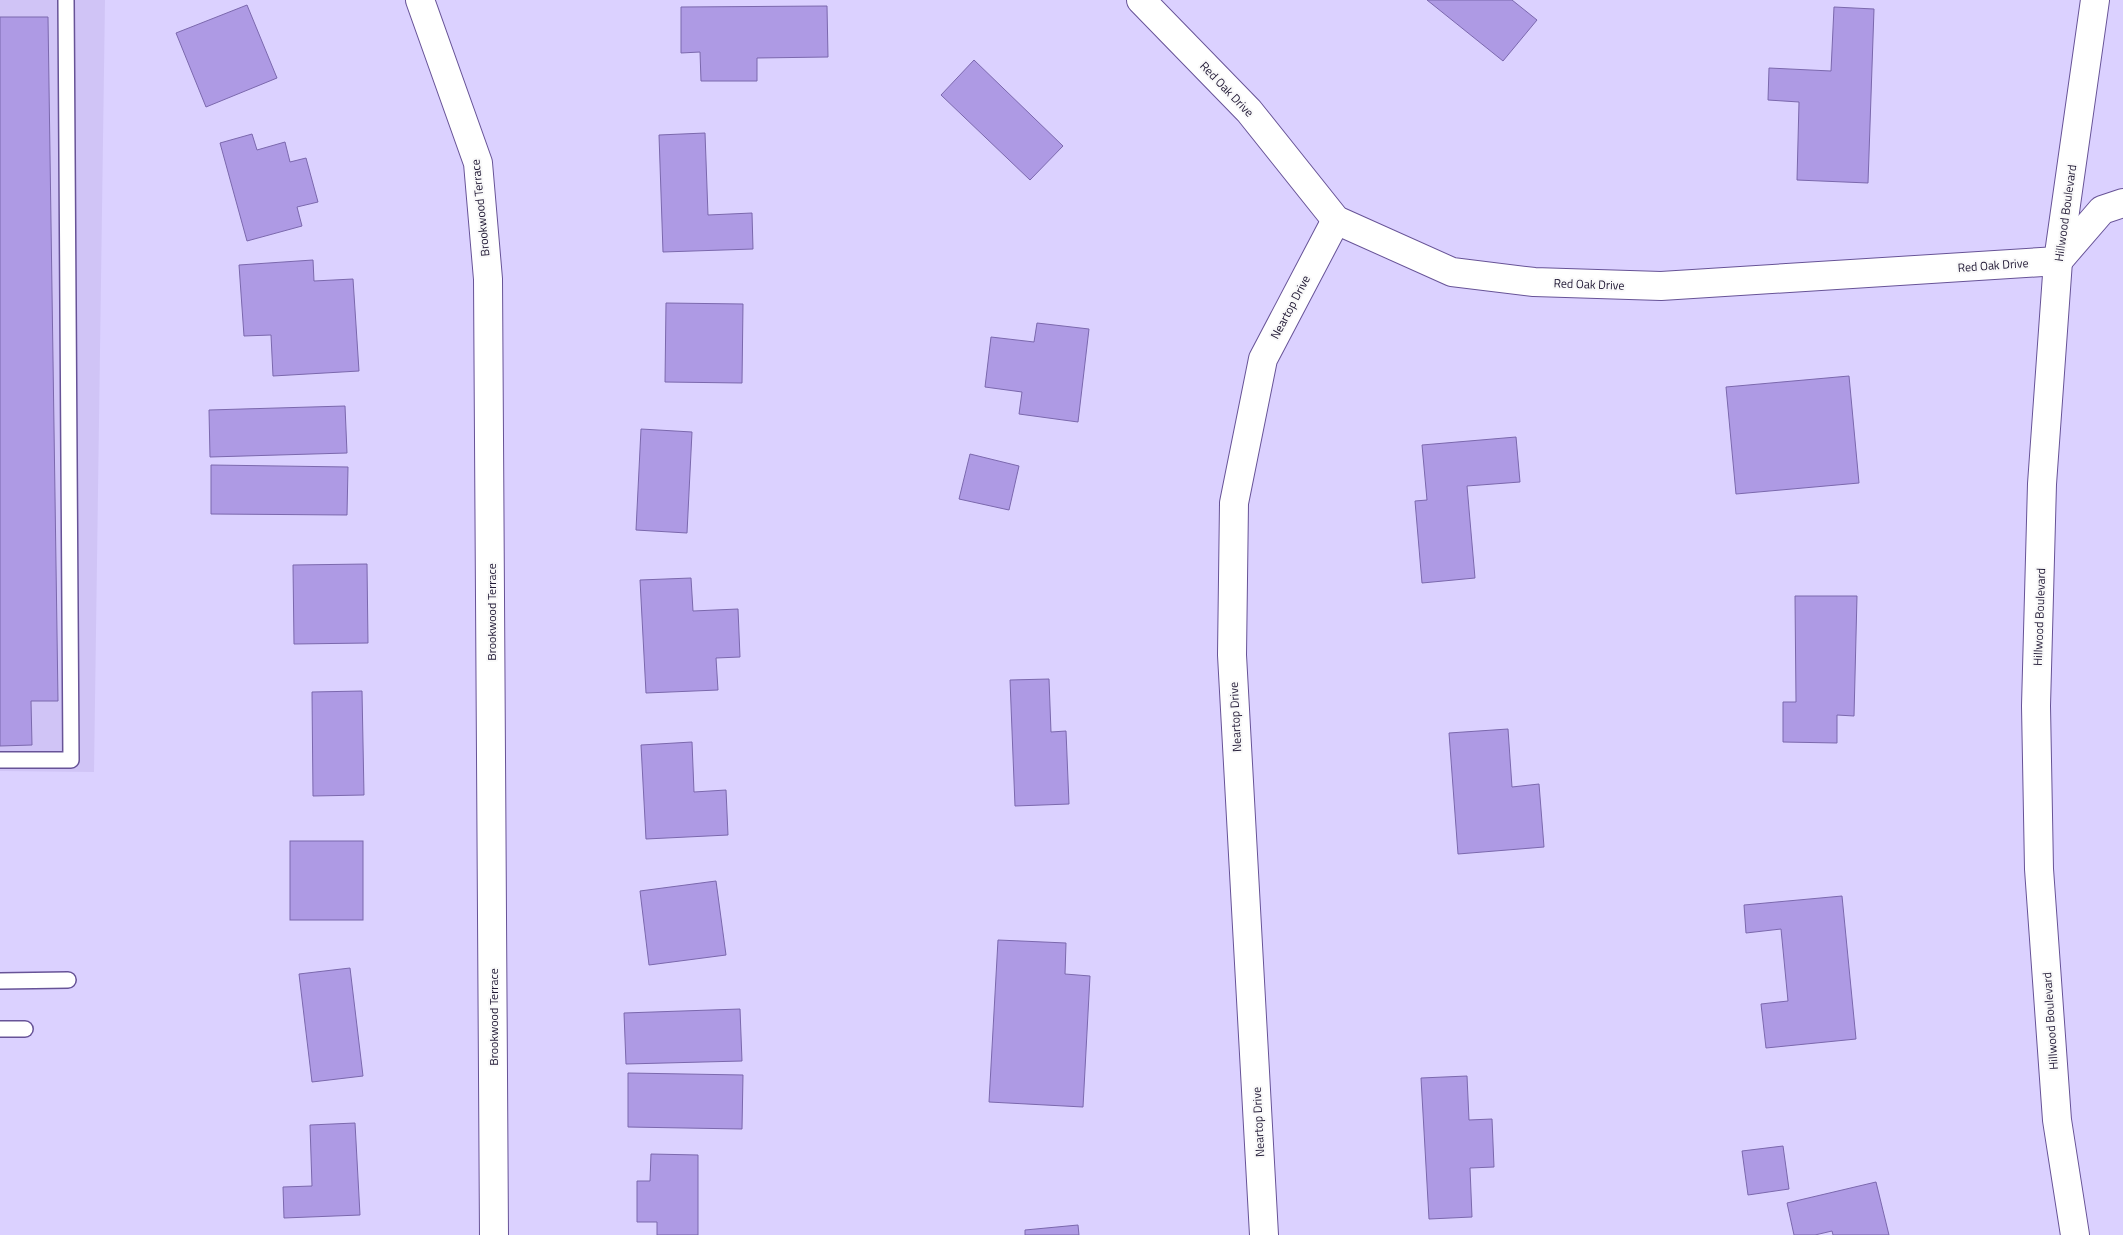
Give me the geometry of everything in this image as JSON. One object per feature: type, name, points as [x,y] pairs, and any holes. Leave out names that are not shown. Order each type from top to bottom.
[{"type":"street","name":"Brookwood Terrace","points":[[420,0],[478,163],[488,279],[494,1235]]},
{"type":"street","name":"Red Oak Drive","points":[[1140,0],[1249,111],[1336,220],[1452,272],[1534,282],[1661,286],[2058,261]]},
{"type":"street","name":"Hillwood Boulevard","points":[[2076,1235],[2057,1110],[2040,869],[2036,716],[2042,484],[2058,261],[2095,0]]},
{"type":"street","points":[[2058,261],[2102,210],[2123,203]]},
{"type":"street","name":"Neartop Drive","points":[[1264,1235],[1232,655],[1234,503],[1263,359],[1336,220]]},
{"type":"lane","points":[[0,760],[71,760],[66,0]]},
{"type":"lane","points":[[0,981],[68,980]]},
{"type":"lane","points":[[0,1029],[24,1029]]},
{"type":"shaded area","points":[[0,0],[105,0],[94,772],[0,771]]},
{"type":"building","points":[[1427,0],[1512,0],[1537,20],[1503,61]]},
{"type":"building","points":[[247,5],[277,78],[206,107],[176,33]]},
{"type":"building","points":[[827,6],[828,57],[757,58],[757,81],[701,81],[700,52],[681,53],[681,7]]},
{"type":"building","points":[[1834,7],[1874,9],[1868,183],[1797,180],[1799,102],[1768,100],[1769,68],[1831,71]]},
{"type":"building","points":[[0,17],[48,17],[58,701],[31,701],[32,745],[0,746]]},
{"type":"building","points":[[974,60],[1063,146],[1030,180],[941,95]]},
{"type":"building","points":[[705,133],[708,215],[752,213],[753,249],[663,252],[659,135]]},
{"type":"building","points":[[252,134],[257,150],[285,142],[290,162],[306,158],[318,202],[297,207],[302,226],[247,241],[220,143]]},
{"type":"building","points":[[313,260],[314,281],[353,279],[359,371],[273,376],[271,335],[244,336],[239,265]]},
{"type":"building","points":[[666,303],[743,304],[742,383],[665,382]]},
{"type":"building","points":[[1037,323],[1089,329],[1078,422],[1019,414],[1022,392],[985,387],[991,337],[1034,342]]},
{"type":"building","points":[[1849,376],[1859,483],[1736,494],[1726,387]]},
{"type":"building","points":[[345,406],[347,453],[210,457],[209,410]]},
{"type":"building","points":[[641,429],[692,432],[687,533],[636,530]]},
{"type":"building","points":[[1516,437],[1520,482],[1467,486],[1475,578],[1422,583],[1415,501],[1427,500],[1422,445]]},
{"type":"building","points":[[970,454],[1019,466],[1009,510],[959,499]]},
{"type":"building","points":[[211,465],[348,467],[347,515],[211,514]]},
{"type":"building","points":[[367,564],[368,643],[294,644],[293,565]]},
{"type":"building","points":[[691,578],[693,611],[738,609],[740,657],[716,658],[718,690],[646,693],[640,580]]},
{"type":"building","points":[[1795,596],[1857,596],[1854,716],[1837,715],[1837,743],[1783,742],[1783,702],[1796,702]]},
{"type":"building","points":[[1049,679],[1051,732],[1066,731],[1069,804],[1015,806],[1010,680]]},
{"type":"building","points":[[362,691],[364,795],[313,796],[312,692]]},
{"type":"building","points":[[1508,729],[1512,787],[1539,784],[1544,847],[1458,854],[1449,733]]},
{"type":"building","points":[[692,742],[694,792],[726,790],[728,835],[646,839],[641,745]]},
{"type":"building","points":[[290,841],[363,841],[363,920],[290,920]]},
{"type":"building","points":[[716,881],[726,955],[649,965],[640,891]]},
{"type":"building","points":[[1842,896],[1856,1039],[1766,1048],[1761,1004],[1788,1001],[1781,929],[1746,933],[1744,905]]},
{"type":"building","points":[[998,940],[1066,943],[1065,974],[1090,976],[1083,1107],[989,1102]]},
{"type":"building","points":[[350,968],[363,1076],[312,1082],[299,974]]},
{"type":"building","points":[[740,1009],[742,1061],[626,1064],[624,1013]]},
{"type":"building","points":[[628,1073],[743,1075],[742,1129],[628,1127]]},
{"type":"building","points":[[1467,1076],[1469,1120],[1492,1119],[1494,1167],[1470,1168],[1472,1217],[1429,1219],[1421,1078]]},
{"type":"building","points":[[355,1123],[360,1215],[284,1218],[283,1187],[312,1186],[310,1125]]},
{"type":"building","points":[[1783,1146],[1789,1189],[1748,1195],[1742,1151]]},
{"type":"building","points":[[651,1154],[698,1155],[698,1235],[657,1235],[657,1222],[637,1222],[637,1181],[650,1181]]},
{"type":"building","points":[[1876,1182],[1889,1235],[1833,1235],[1832,1231],[1815,1235],[1794,1235],[1787,1203]]},
{"type":"building","points":[[1078,1225],[1079,1235],[1025,1235],[1025,1230]]}]
